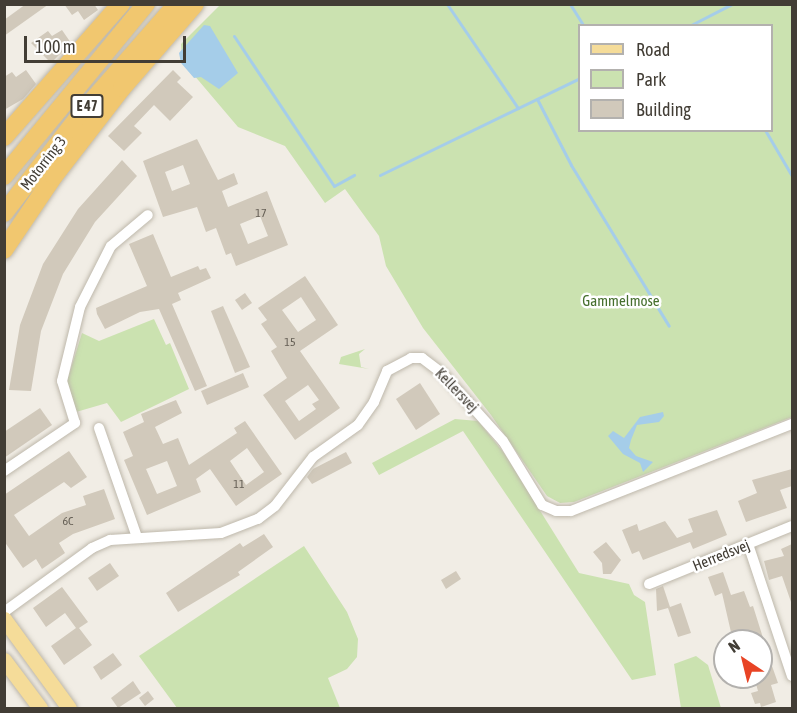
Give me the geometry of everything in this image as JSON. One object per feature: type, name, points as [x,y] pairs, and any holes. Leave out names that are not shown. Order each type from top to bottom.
[{"type":"highway","points":[[4,137],[121,4]]},
{"type":"highway","name":"Motorring 3","points":[[4,176],[146,4]]},
{"type":"highway","name":"Motorring 3","points":[[4,213],[85,109],[177,4]]},
{"type":"highway","points":[[4,250],[54,176],[122,88],[195,4]]},
{"type":"main road","points":[[4,619],[69,708]]},
{"type":"main road","points":[[4,660],[40,708]]},
{"type":"street","points":[[4,471],[75,423],[62,381],[80,308],[111,246],[148,215]]},
{"type":"street","name":"Kellersvej","points":[[4,612],[92,548],[110,540],[221,533],[258,519],[275,506],[313,457],[358,425],[374,402],[387,371],[411,358],[430,362],[443,374],[503,441],[542,505],[556,511],[571,512],[792,424]]},
{"type":"street","points":[[99,428],[137,537]]},
{"type":"street","name":"Herredsvej","points":[[649,584],[792,526]]},
{"type":"street","points":[[748,544],[792,676]]},
{"type":"green space","name":"Gammelmose","points":[[220,5],[792,5],[792,417],[574,502],[560,503],[547,496],[491,415],[423,328],[386,266],[379,236],[345,189],[325,203],[285,146],[238,127],[182,61],[181,44]]},
{"type":"green space","points":[[154,319],[166,345],[170,343],[189,389],[121,422],[107,403],[76,412],[66,384],[82,333],[99,341]]},
{"type":"green space","points":[[365,349],[359,354],[361,367],[369,369],[339,364],[341,357]]},
{"type":"green space","points":[[455,419],[478,421],[504,453],[579,573],[629,584],[634,595],[645,602],[656,675],[632,680],[463,431],[379,475],[372,463]]},
{"type":"green space","points":[[304,546],[347,612],[358,639],[357,657],[347,669],[328,678],[340,708],[177,708],[139,656]]},
{"type":"green space","points":[[696,656],[708,665],[713,689],[715,689],[721,708],[681,708],[674,664]]},
{"type":"water","points":[[204,25],[210,26],[238,73],[219,89],[201,77],[194,78],[181,63],[179,53]]},
{"type":"water","points":[[663,412],[664,416],[659,422],[637,425],[631,440],[629,448],[636,456],[653,462],[643,472],[640,463],[623,454],[608,436],[613,431],[624,438],[640,417]]},
{"type":"building","points":[[26,4],[49,4],[4,36],[4,20]]},
{"type":"building","points":[[64,4],[94,4],[98,10],[84,20],[78,11],[72,15]]},
{"type":"building","points":[[62,30],[71,43],[51,63],[31,43],[48,31],[52,36]]},
{"type":"building","points":[[26,70],[36,84],[23,99],[4,110],[4,77],[12,72],[16,77]]},
{"type":"building","points":[[173,70],[181,78],[177,82],[193,97],[170,121],[154,105],[134,126],[142,133],[124,151],[108,136]]},
{"type":"building","points":[[197,139],[218,180],[234,173],[238,184],[222,191],[228,207],[267,191],[288,245],[236,266],[231,253],[226,255],[216,228],[206,232],[197,207],[163,217],[143,161]],"holes":[[[183,165],[190,184],[172,191],[165,172]],[[260,216],[268,236],[248,244],[240,224]]]},
{"type":"building","points":[[122,160],[137,176],[95,222],[63,274],[41,331],[31,391],[9,390],[20,325],[43,264],[78,209]]},
{"type":"building","points":[[153,234],[171,277],[198,266],[200,270],[206,268],[211,278],[178,293],[181,300],[172,304],[207,386],[195,391],[159,309],[140,312],[105,329],[97,314],[96,308],[147,286],[129,244]]},
{"type":"building","points":[[305,276],[338,325],[300,351],[340,408],[295,440],[263,395],[287,378],[271,351],[277,347],[261,324],[267,320],[258,308]],"holes":[[[301,297],[316,320],[298,332],[282,310]],[[308,385],[319,400],[312,404],[316,409],[299,421],[285,401]]]},
{"type":"building","points":[[245,293],[252,303],[242,310],[235,300]]},
{"type":"building","points":[[223,306],[250,367],[235,373],[211,311]]},
{"type":"building","points":[[243,373],[249,387],[207,405],[201,391]]},
{"type":"building","points":[[420,383],[440,414],[416,430],[396,399]]},
{"type":"building","points":[[176,400],[182,413],[155,427],[163,444],[178,438],[189,465],[237,433],[234,428],[245,421],[282,474],[236,506],[210,469],[196,479],[201,492],[147,515],[124,460],[133,456],[123,432],[144,422],[141,414]],"holes":[[[247,448],[264,472],[246,485],[230,461]],[[167,461],[177,486],[157,494],[146,469]]]},
{"type":"building","points":[[40,408],[52,425],[4,458],[4,432]]},
{"type":"building","points":[[69,451],[87,477],[71,488],[64,482],[14,515],[29,536],[62,513],[86,505],[83,496],[104,489],[115,519],[73,534],[59,543],[65,553],[42,569],[36,559],[23,568],[4,541],[4,495]]},
{"type":"building","points":[[346,452],[352,463],[312,484],[307,477],[313,469]]},
{"type":"building","points":[[792,469],[792,486],[780,490],[787,508],[746,522],[738,501],[757,493],[752,480]]},
{"type":"building","points":[[717,510],[727,535],[693,549],[690,542],[643,560],[639,551],[632,554],[622,530],[637,524],[639,531],[665,521],[677,538],[693,532],[688,519]]},
{"type":"building","points":[[264,534],[273,547],[238,572],[240,575],[178,612],[166,593],[240,543],[243,547]]},
{"type":"building","points":[[606,542],[621,560],[611,574],[603,574],[602,563],[593,552]]},
{"type":"building","points":[[792,544],[791,602],[782,576],[769,580],[764,561],[784,556],[781,549]]},
{"type":"building","points":[[110,563],[119,576],[97,591],[88,578]]},
{"type":"building","points":[[456,571],[461,579],[446,589],[441,580]]},
{"type":"building","points":[[723,572],[731,595],[744,591],[750,607],[753,606],[760,629],[730,629],[722,593],[715,596],[708,577]]},
{"type":"building","points":[[663,586],[670,607],[681,603],[691,633],[678,637],[668,608],[657,611],[656,589]]},
{"type":"building","points":[[62,587],[88,622],[79,628],[92,645],[64,665],[51,646],[76,628],[65,613],[46,627],[33,608]]},
{"type":"building","points":[[113,653],[122,665],[101,680],[93,667]]},
{"type":"building","points":[[773,669],[778,683],[773,684]]},
{"type":"building","points":[[133,681],[141,693],[118,708],[111,698]]},
{"type":"building","points":[[757,689],[772,689],[776,702],[761,707],[760,703],[755,704],[751,693],[758,691]]},
{"type":"building","points":[[148,691],[154,699],[145,706],[139,698]]},
{"type":"waterway","points":[[447,4],[518,108]]},
{"type":"waterway","points":[[570,4],[583,24]]},
{"type":"waterway","points":[[693,24],[732,4]]},
{"type":"waterway","points":[[234,36],[334,186],[354,175]]},
{"type":"waterway","points":[[380,175],[578,79]]},
{"type":"waterway","points":[[537,99],[571,165],[669,326]]},
{"type":"waterway","points":[[766,132],[792,176]]}]
